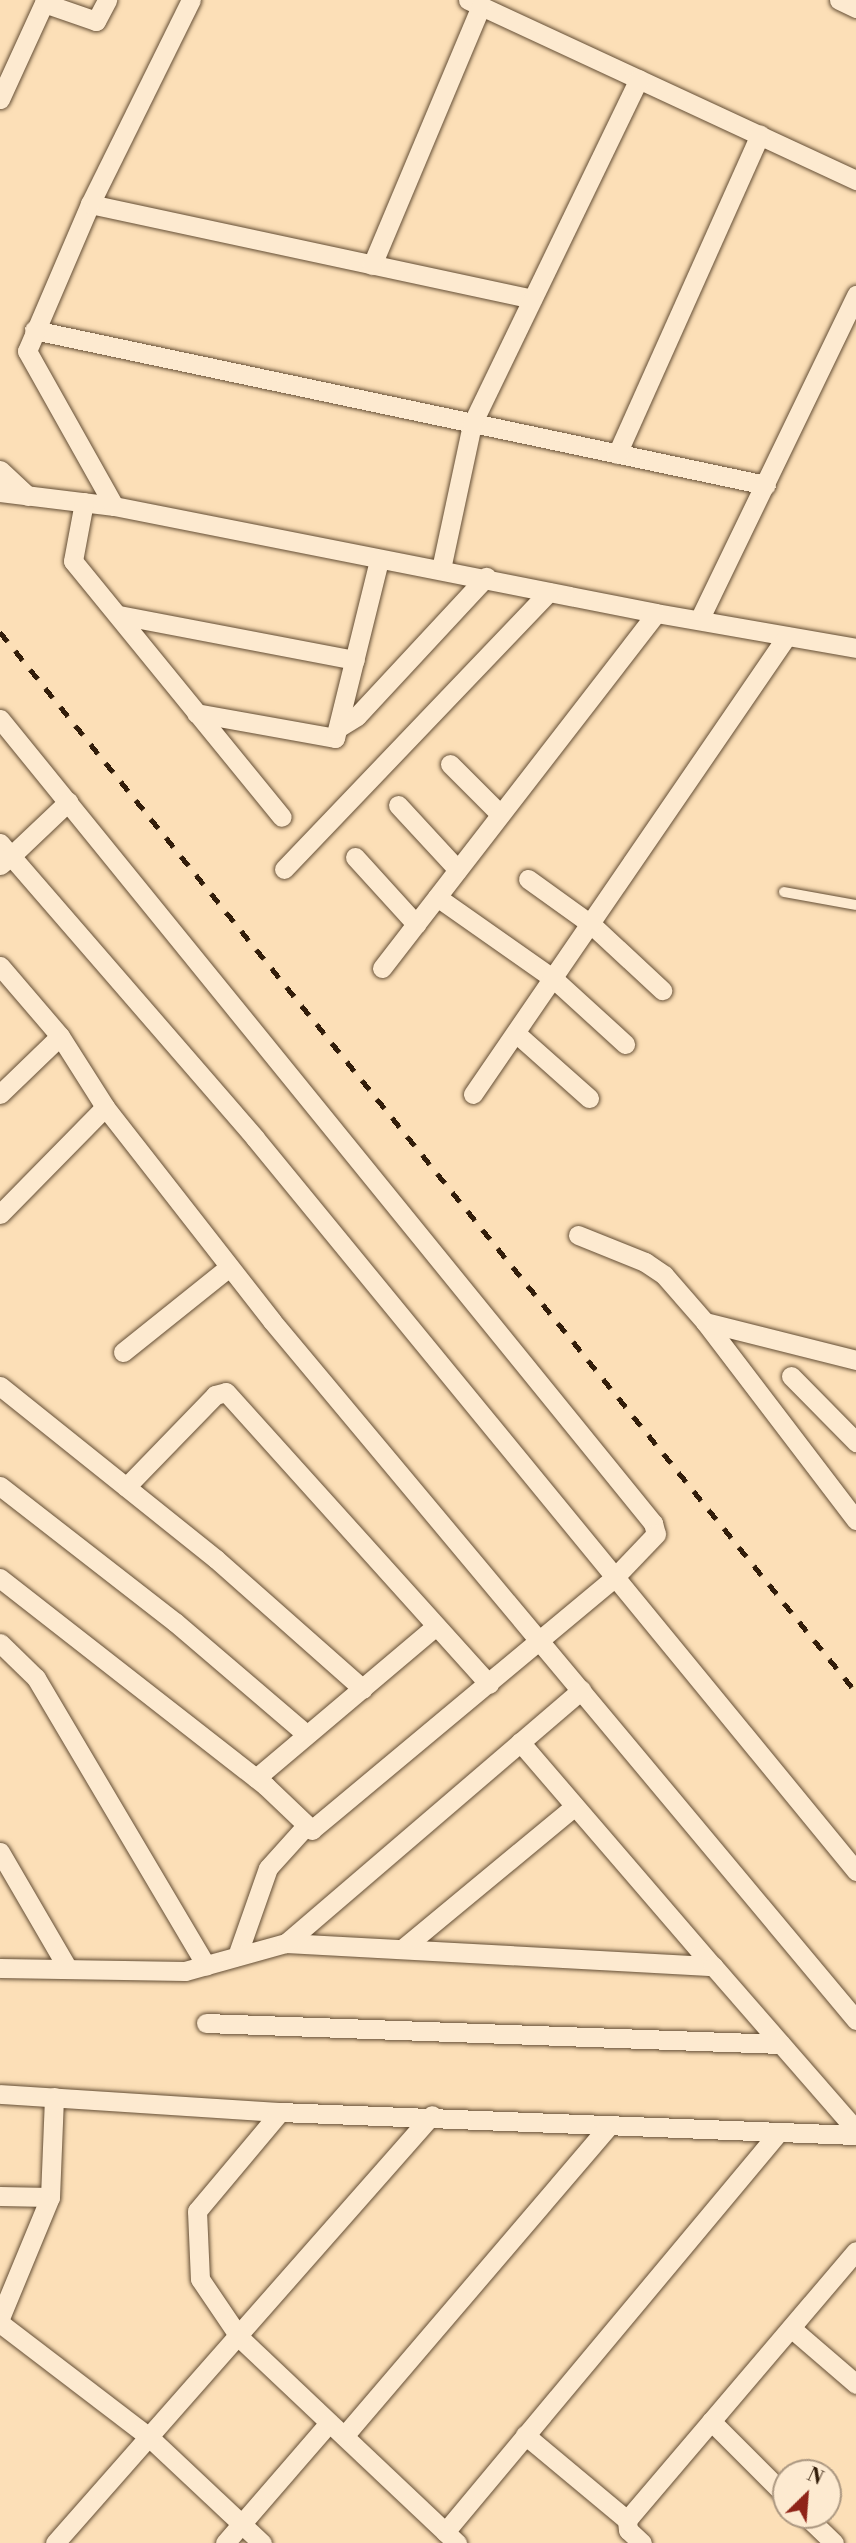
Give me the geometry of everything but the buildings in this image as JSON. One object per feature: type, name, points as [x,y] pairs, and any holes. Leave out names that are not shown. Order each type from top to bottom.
[{"type":"street","points":[[0,99],[44,3],[96,21],[107,0]]},
{"type":"street","points":[[114,506],[27,351],[90,204],[191,0]]},
{"type":"street","points":[[839,0],[856,8]]},
{"type":"street","points":[[372,265],[474,3],[856,180]]},
{"type":"street","points":[[441,569],[472,424],[639,79]]},
{"type":"street","points":[[617,454],[760,135]]},
{"type":"street","points":[[90,204],[532,299]]},
{"type":"street","points":[[700,618],[856,295]]},
{"type":"street","points":[[34,330],[766,485]]},
{"type":"street","points":[[0,470],[28,496]]},
{"type":"street","points":[[0,492],[114,506],[379,560],[486,577],[656,613],[700,618],[856,648]]},
{"type":"street","points":[[85,502],[73,561],[282,817]]},
{"type":"street","points":[[196,713],[332,740],[338,728],[379,560]]},
{"type":"street","points":[[338,728],[356,716],[486,577]]},
{"type":"street","points":[[284,869],[549,592]]},
{"type":"street","points":[[382,968],[656,613]]},
{"type":"street","points":[[119,615],[355,660]]},
{"type":"street","points":[[473,1094],[518,1035],[787,636]]},
{"type":"street","points":[[0,719],[653,1523],[656,1534],[652,1543],[614,1578],[318,1827],[306,1826],[256,1778],[0,1578]]},
{"type":"street","points":[[450,764],[500,814]]},
{"type":"street","points":[[68,802],[4,855],[255,1138],[856,1871]]},
{"type":"street","points":[[398,805],[458,870]]},
{"type":"street","points":[[355,856],[416,924]]},
{"type":"street","points":[[528,879],[592,925],[662,990]]},
{"type":"street","points":[[437,897],[555,980],[625,1044]]},
{"type":"street","points":[[0,966],[60,1036],[105,1107],[229,1267],[856,2020]]},
{"type":"street","points":[[518,1035],[589,1098]]},
{"type":"street","points":[[0,1093],[60,1036]]},
{"type":"street","points":[[0,1214],[105,1107]]},
{"type":"street","points":[[578,1235],[655,1268],[705,1322],[853,1510]]},
{"type":"street","points":[[123,1352],[229,1267]]},
{"type":"street","points":[[705,1322],[856,1360]]},
{"type":"street","points":[[791,1376],[856,1442]]},
{"type":"street","points":[[0,1386],[216,1559],[363,1689]]},
{"type":"street","points":[[126,1487],[215,1395],[226,1392],[489,1684]]},
{"type":"street","points":[[0,1486],[175,1622],[306,1734]]},
{"type":"street","points":[[256,1778],[435,1627]]},
{"type":"street","points":[[0,1643],[36,1678],[206,1966]]},
{"type":"street","points":[[286,1943],[581,1690]]},
{"type":"street","points":[[520,1742],[856,2130]]},
{"type":"street","points":[[402,1949],[575,1806]]},
{"type":"street","points":[[237,1956],[268,1868],[306,1826]]},
{"type":"street","points":[[0,1852],[68,1969]]},
{"type":"street","points":[[0,1968],[185,1970],[286,1943],[713,1966]]},
{"type":"street","points":[[206,2023],[781,2044]]},
{"type":"street","points":[[0,2094],[280,2112],[432,2115],[856,2136]]},
{"type":"street","points":[[54,2097],[50,2197],[0,2321],[149,2437],[262,2543]]},
{"type":"street","points":[[280,2112],[203,2204],[195,2219],[200,2279],[240,2338],[451,2537],[525,2435],[778,2133]]},
{"type":"street","points":[[55,2543],[240,2338],[432,2115]]},
{"type":"street","points":[[344,2436],[610,2125]]},
{"type":"street","points":[[0,2196],[50,2197]]},
{"type":"street","points":[[627,2520],[856,2251]]},
{"type":"street","points":[[791,2328],[856,2384]]},
{"type":"street","points":[[711,2421],[772,2482]]},
{"type":"street","points":[[225,2543],[329,2423]]},
{"type":"street","points":[[525,2435],[627,2520],[628,2530],[642,2543]]},
{"type":"street","points":[[820,2529],[834,2543]]},
{"type":"lane","points":[[784,892],[856,905]]},
{"type":"railway","points":[[0,632],[856,1692]]}]
